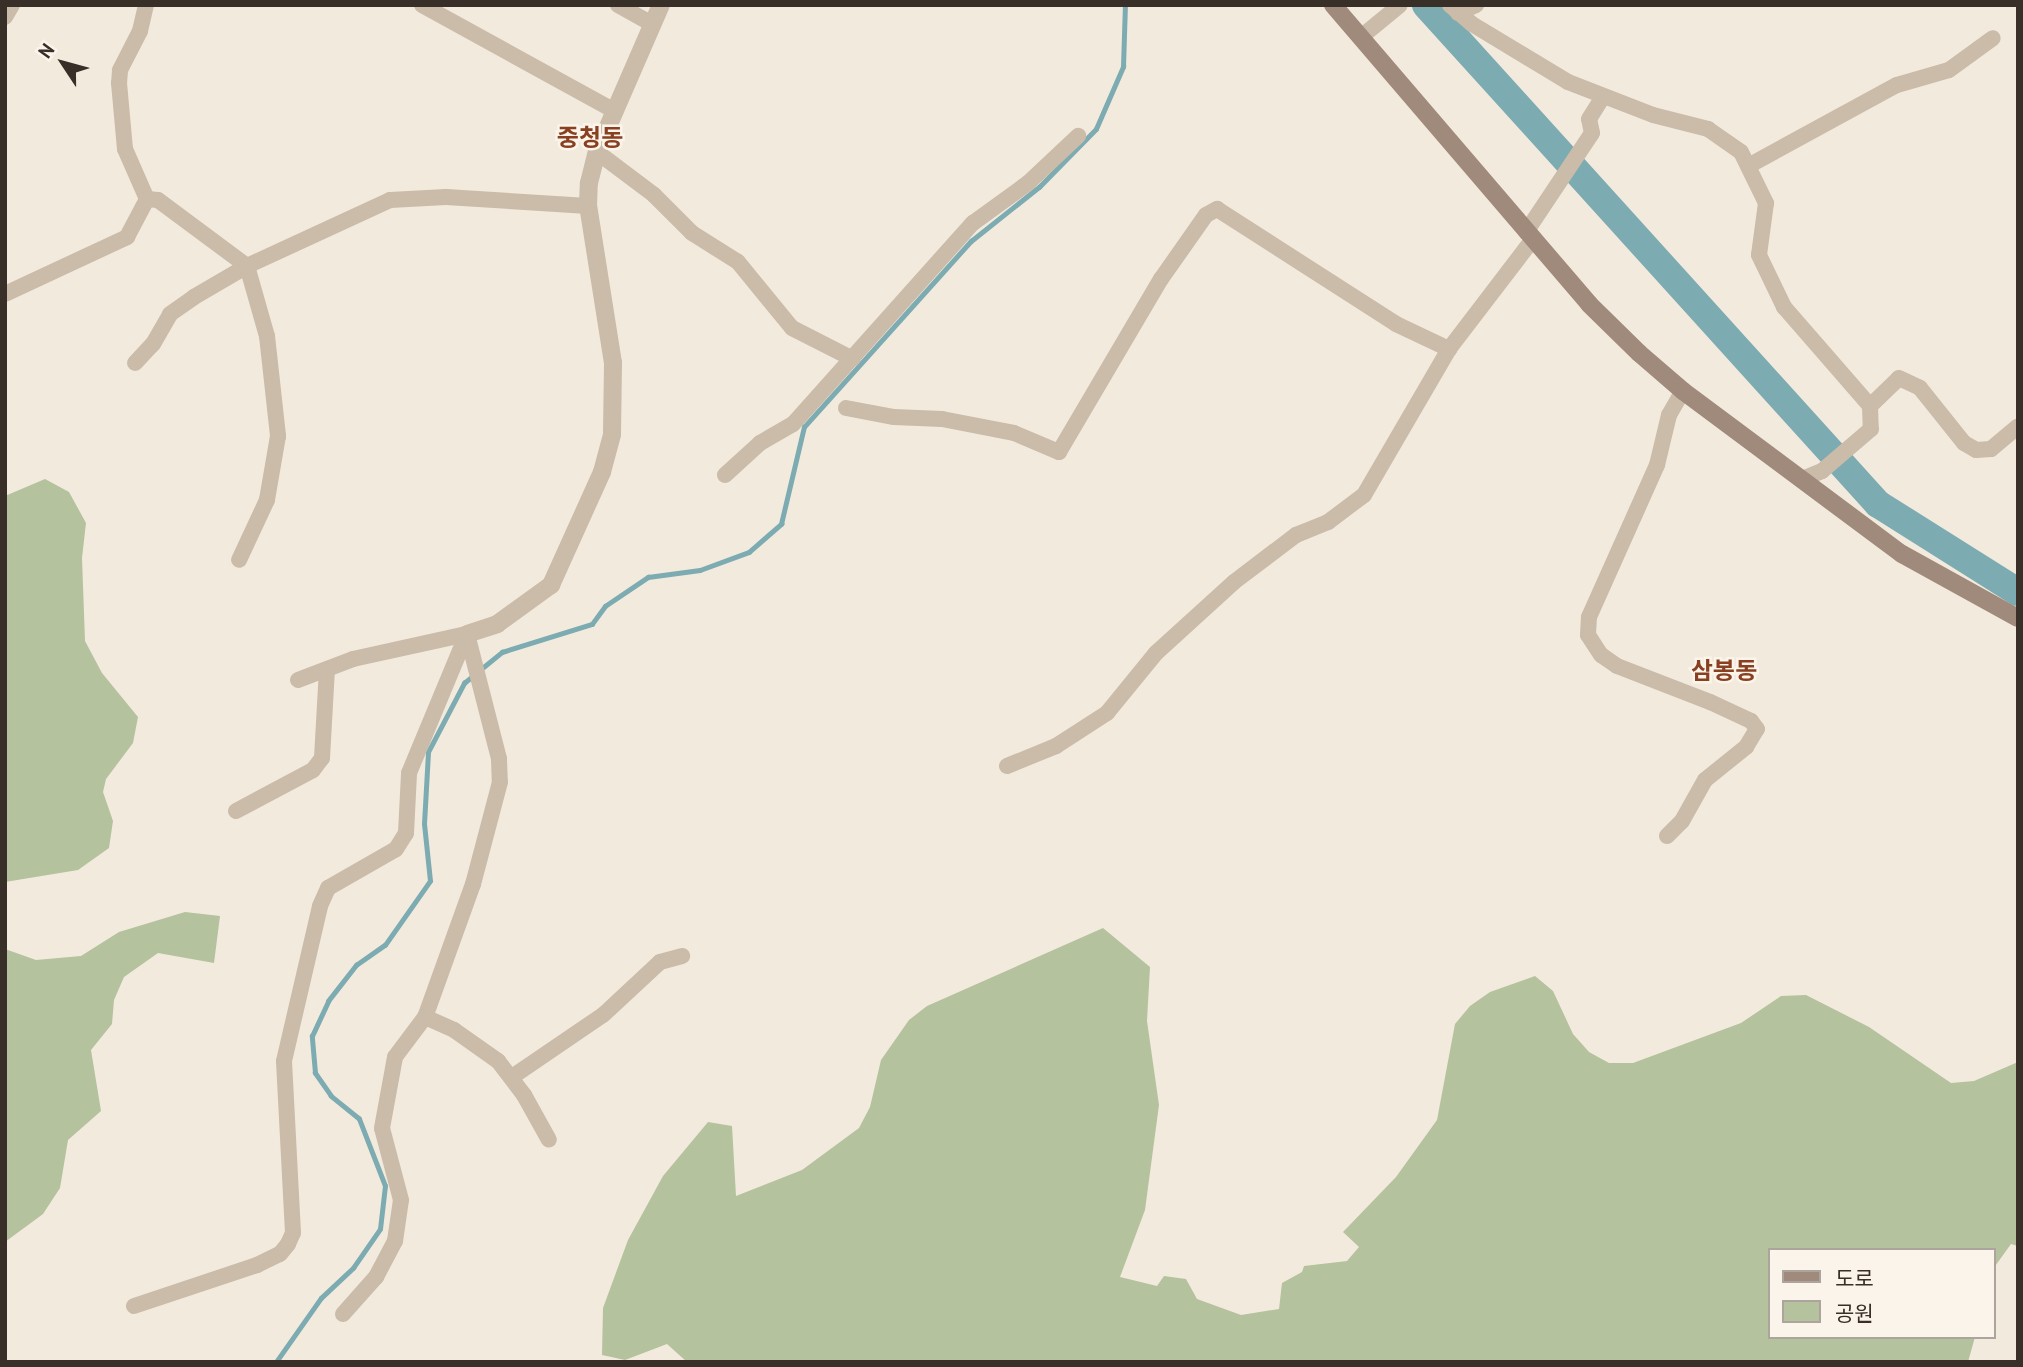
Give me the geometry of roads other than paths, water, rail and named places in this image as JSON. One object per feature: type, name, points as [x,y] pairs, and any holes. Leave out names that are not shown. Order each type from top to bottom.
[{"type":"main road","points":[[1333,5],[1589,304],[1683,391],[1805,478],[1917,565],[2018,618]]},
{"type":"street","points":[[5,18],[12,5]]},
{"type":"street","points":[[146,5],[140,31],[120,70],[119,83],[125,149],[147,199]]},
{"type":"street","points":[[422,5],[615,111]]},
{"type":"street","points":[[618,5],[652,24]]},
{"type":"street","points":[[298,680],[353,659],[467,634],[497,624],[551,585],[602,472],[612,434],[613,363],[599,250],[588,206],[597,152],[661,5]]},
{"type":"street","points":[[1361,37],[1400,5]]},
{"type":"street","points":[[1454,9],[1476,5]]},
{"type":"street","points":[[1454,9],[1568,82],[1603,97],[1708,129],[1729,141],[1750,165],[1766,203],[1759,255],[1784,307],[1870,406],[1871,429],[1822,471],[1805,478]]},
{"type":"street","points":[[1750,165],[1897,85],[1949,70],[1993,38]]},
{"type":"street","points":[[1007,766],[1056,746],[1107,713],[1156,653],[1234,582],[1296,535],[1328,522],[1364,495],[1449,349],[1529,236],[1592,133],[1589,119],[1603,97]]},
{"type":"street","points":[[725,475],[760,443],[793,424],[973,223],[1034,177],[1079,136]]},
{"type":"street","points":[[597,152],[640,183],[692,233],[748,271],[792,328],[853,359]]},
{"type":"street","points":[[135,363],[153,344],[170,314],[247,266],[390,200],[446,197],[588,206]]},
{"type":"street","points":[[147,199],[158,200],[247,266],[267,336],[278,436],[267,500],[239,560]]},
{"type":"street","points":[[5,294],[127,237],[147,199]]},
{"type":"street","points":[[846,408],[978,426],[1027,437],[1059,452],[1161,279],[1206,215],[1217,209],[1396,324],[1449,349]]},
{"type":"street","points":[[1870,406],[1899,378],[1920,388],[1964,443],[1976,450],[1991,449],[2018,426]]},
{"type":"street","points":[[1668,836],[1682,821],[1705,779],[1746,747],[1758,729],[1751,721],[1710,702],[1617,666],[1601,655],[1588,635],[1589,617],[1657,465],[1669,415],[1683,391]]},
{"type":"street","points":[[343,1314],[376,1277],[395,1241],[401,1200],[382,1128],[395,1057],[425,1017],[473,884],[500,782],[499,759],[477,682],[467,634]]},
{"type":"street","points":[[134,1306],[257,1265],[280,1254],[288,1244],[293,1233],[284,1061],[320,905],[328,888],[396,849],[406,833],[409,773],[467,634]]},
{"type":"street","points":[[236,811],[313,770],[322,758],[327,669]]},
{"type":"street","points":[[512,1077],[603,1015],[660,962],[682,956]]},
{"type":"street","points":[[425,1017],[454,1030],[512,1077],[549,1140]]},
{"type":"waterway","points":[[481,669],[502,652],[592,624],[605,606],[648,577],[700,570],[749,552],[781,524],[804,427],[971,241],[1039,187],[1096,129],[1123,67],[1125,5]]},
{"type":"waterway","points":[[1426,5],[1878,504],[2018,592]]},
{"type":"waterway","points":[[276,1362],[321,1298],[353,1268],[380,1229],[385,1186],[359,1119],[331,1096],[315,1073],[312,1036],[328,1001],[356,965],[385,945],[430,881],[424,824],[428,752],[464,683],[474,675]]},
{"type":"district","name":"중청동","points":[[590,138]]},
{"type":"district","name":"삼봉동","points":[[1724,671]]}]
